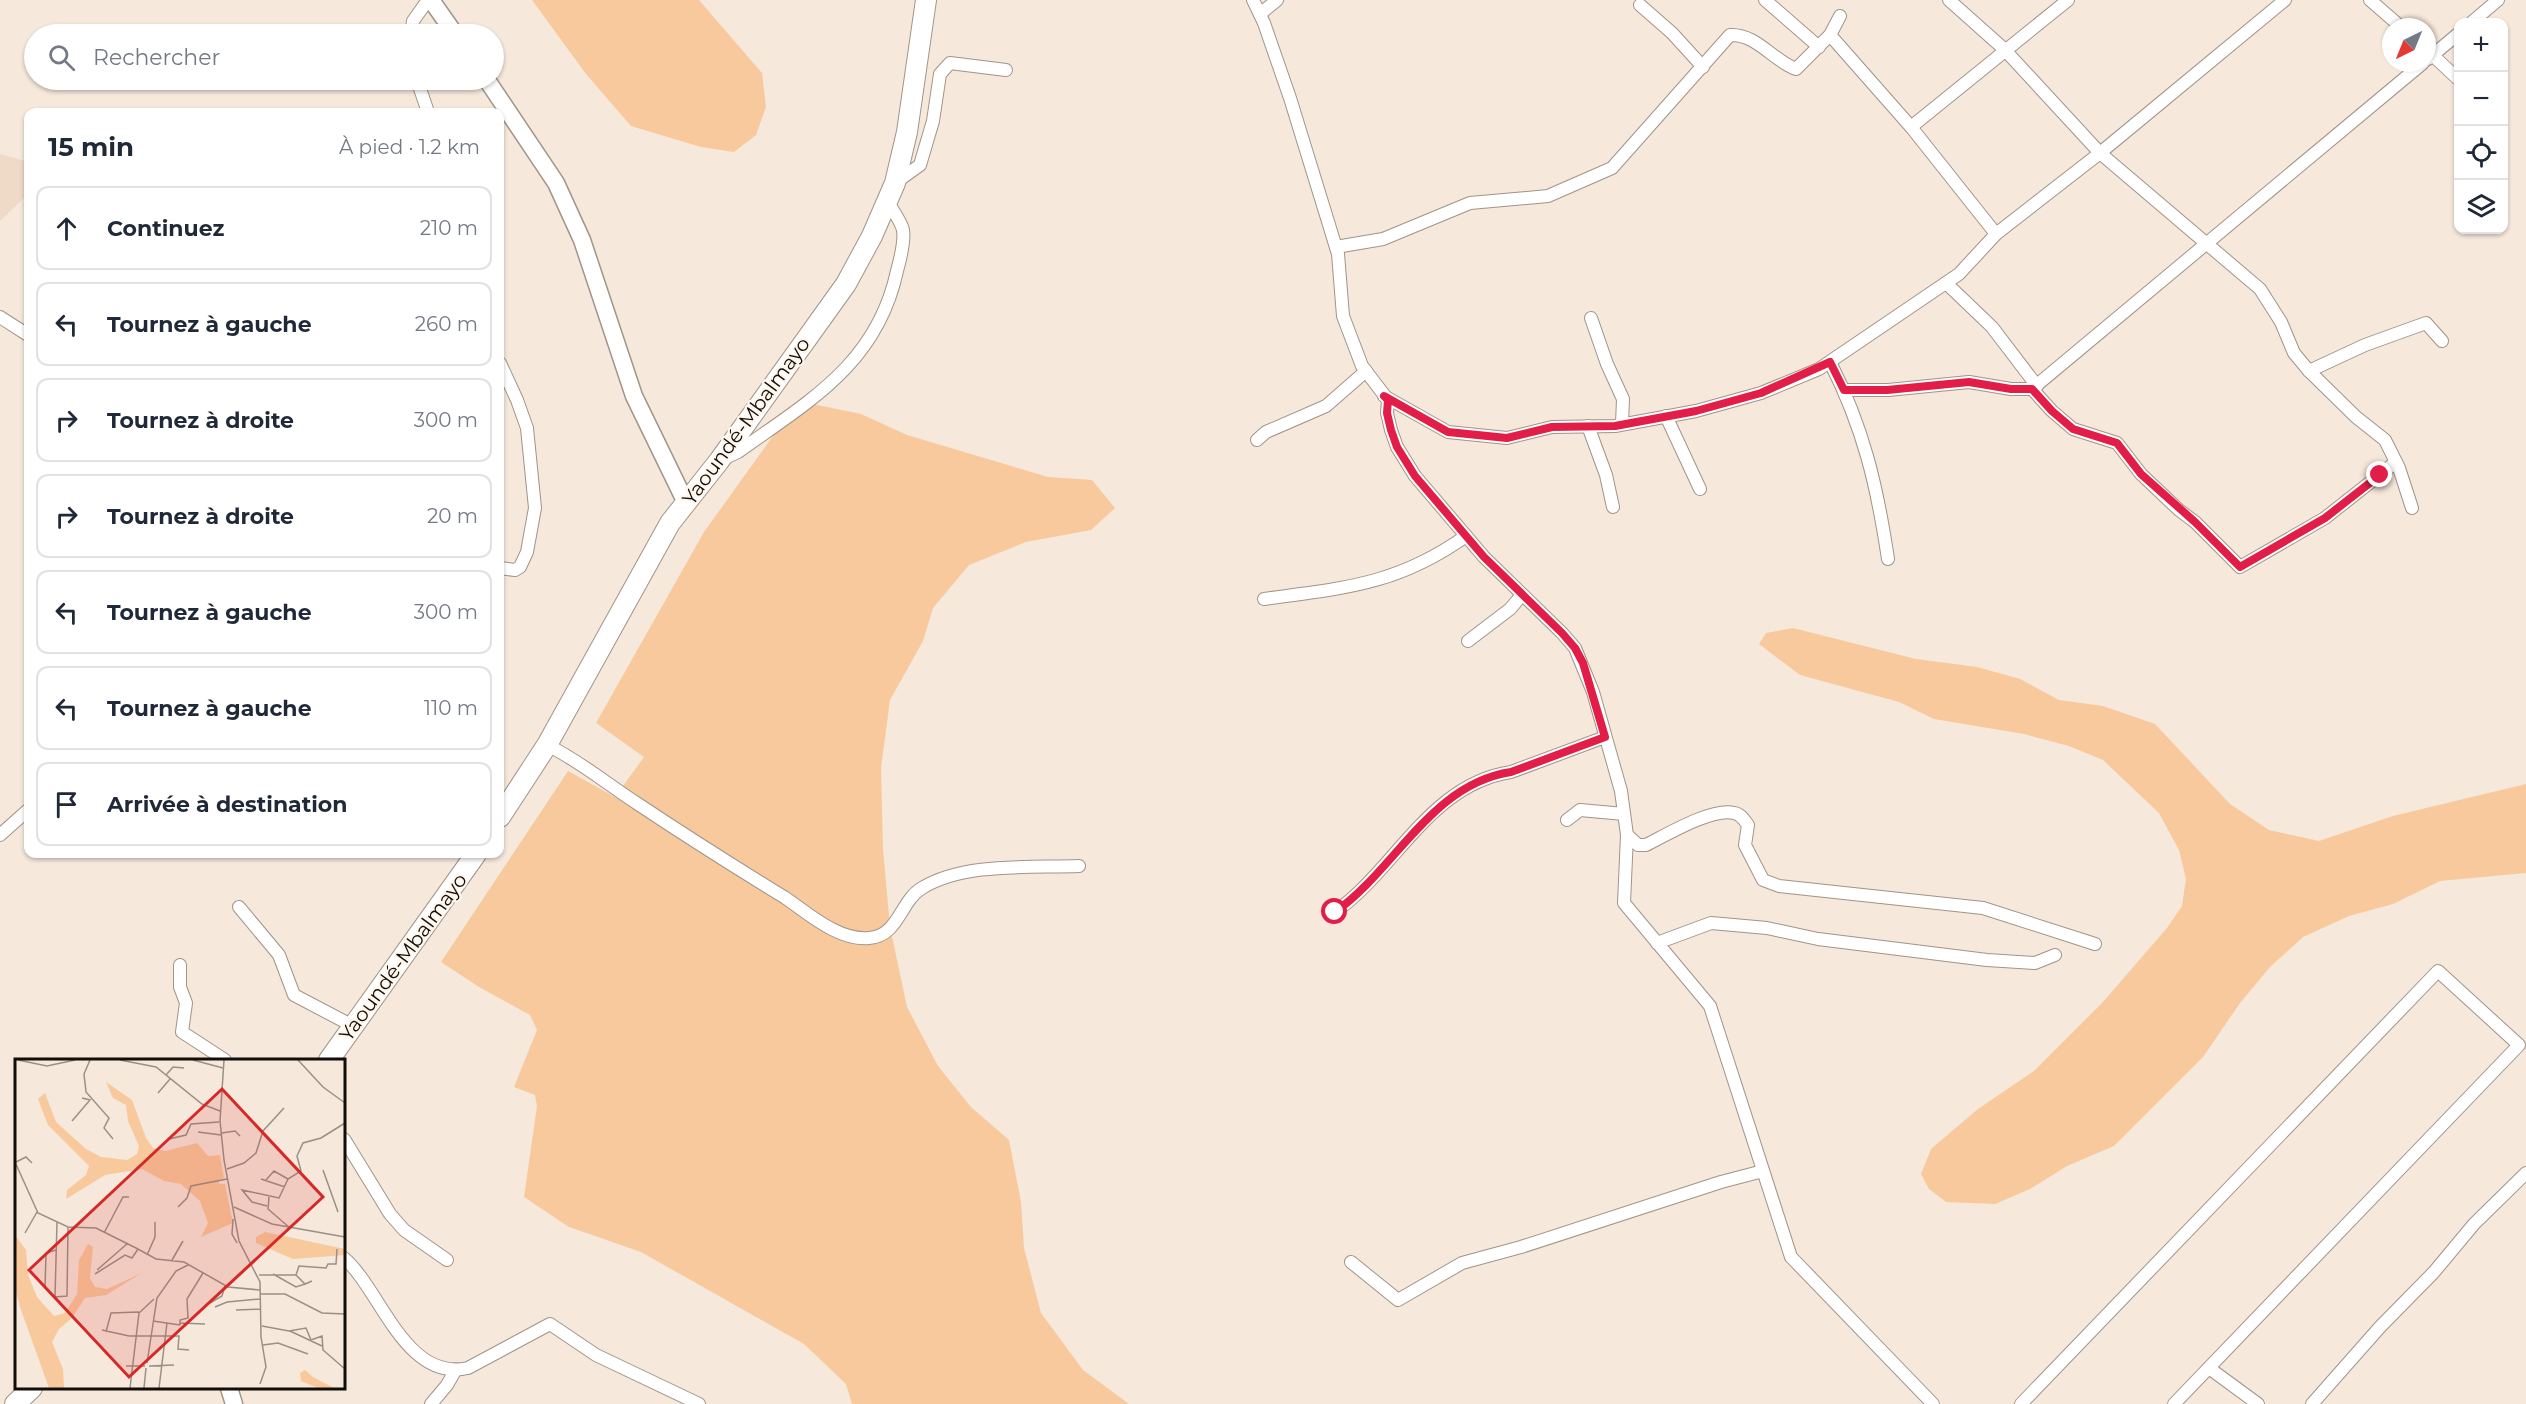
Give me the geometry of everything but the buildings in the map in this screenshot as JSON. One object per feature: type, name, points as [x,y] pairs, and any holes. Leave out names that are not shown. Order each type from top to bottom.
[{"type":"highway","name":"Yaoundé-Mbalmayo","points":[[504,811],[547,745],[596,660],[656,545],[846,284],[888,202],[895,183],[908,132],[926,0]]},
{"type":"highway","name":"Yaoundé-Mbalmayo","points":[[330,1059],[448,897],[473,858]]},
{"type":"highway","points":[[15,1404],[31,1389]]},
{"type":"main road","points":[[429,0],[447,24]]},
{"type":"main road","points":[[494,90],[556,183],[582,240],[634,396],[686,503]]},
{"type":"main road","points":[[229,1389],[234,1404]]},
{"type":"street","points":[[413,24],[429,0]]},
{"type":"street","points":[[1253,0],[1294,109],[1336,248],[1343,316],[1366,371],[1388,400],[1387,413],[1397,447],[1415,476],[1466,536],[1575,648],[1583,663],[1621,792],[1627,835],[1624,903],[1710,1006],[1791,1257],[1933,1404]]},
{"type":"street","points":[[1260,14],[1277,0]]},
{"type":"street","points":[[1765,0],[1819,47]]},
{"type":"street","points":[[1949,0],[2004,49],[2100,153],[2260,289],[2281,322],[2294,353],[2356,417],[2385,440],[2396,462],[2412,508]]},
{"type":"street","points":[[1911,127],[2004,49],[2068,0]]},
{"type":"street","points":[[1384,396],[1448,432],[1507,438],[1552,427],[1622,424],[1761,393],[1830,362],[1959,274],[1996,234],[2100,153],[2285,0]]},
{"type":"street","points":[[2370,0],[2390,18]]},
{"type":"street","points":[[2477,18],[2498,0]]},
{"type":"street","points":[[1640,5],[1672,33],[1702,67]]},
{"type":"street","points":[[1336,248],[1383,239],[1421,221],[1470,203],[1548,196],[1612,168],[1730,35],[1740,35],[1756,42],[1796,69],[1830,35],[1840,16]]},
{"type":"street","points":[[1830,35],[1911,127],[1996,234]]},
{"type":"street","points":[[2436,51],[2454,36]]},
{"type":"street","points":[[895,183],[920,165],[927,144],[940,74],[944,68],[950,63],[1006,70]]},
{"type":"street","points":[[2436,63],[2454,76]]},
{"type":"street","points":[[1844,390],[1887,390],[1969,382],[2011,389],[2035,387],[2208,245],[2410,72]]},
{"type":"street","points":[[420,90],[427,108]]},
{"type":"street","points":[[719,461],[738,452],[827,388],[850,366],[876,331],[893,291],[903,230],[888,202]]},
{"type":"street","points":[[1946,283],[1992,327],[2052,411],[2073,429],[2117,443],[2141,474],[2195,522],[2240,567],[2325,518],[2396,462]]},
{"type":"street","points":[[0,317],[24,332]]},
{"type":"street","points":[[1592,318],[1607,364],[1623,399],[1622,424]]},
{"type":"street","points":[[2309,371],[2365,345],[2426,323],[2442,341]]},
{"type":"street","points":[[1830,362],[1844,390],[1869,456],[1888,559]]},
{"type":"street","points":[[1257,440],[1266,432],[1326,406],[1366,371]]},
{"type":"street","points":[[504,372],[527,428],[534,508],[532,528],[520,567],[515,570],[504,569]]},
{"type":"street","points":[[1665,416],[1700,489]]},
{"type":"street","points":[[1588,426],[1606,475],[1613,507]]},
{"type":"street","points":[[1264,599],[1356,586],[1390,578],[1446,550],[1466,536]]},
{"type":"street","points":[[1468,641],[1510,609],[1522,595]]},
{"type":"street","points":[[1335,912],[1365,888],[1442,804],[1497,774],[1511,772],[1605,737]]},
{"type":"street","points":[[547,745],[576,759],[718,856],[821,922],[849,936],[869,938],[882,934],[896,924],[908,902],[922,888],[956,873],[1079,866]]},
{"type":"street","points":[[1567,820],[1580,810],[1624,814]]},
{"type":"street","points":[[1627,835],[1638,845],[1646,845],[1714,814],[1734,812],[1743,817],[1748,825],[1746,845],[1762,880],[1779,886],[1983,908],[2095,944]]},
{"type":"street","points":[[0,835],[24,814]]},
{"type":"street","points":[[239,907],[279,955],[294,995],[353,1026]]},
{"type":"street","points":[[1657,943],[1711,923],[1767,928],[1818,939],[1988,960],[2035,963],[2055,955]]},
{"type":"street","points":[[180,965],[180,987],[186,1003],[182,1032],[223,1059]]},
{"type":"street","points":[[2021,1404],[2438,970],[2519,1046],[2174,1404]]},
{"type":"street","points":[[345,1141],[390,1214],[404,1230],[447,1260]]},
{"type":"street","points":[[1352,1262],[1398,1300],[1462,1263],[1521,1247],[1720,1182],[1763,1171]]},
{"type":"street","points":[[2312,1404],[2380,1327],[2434,1272],[2481,1216],[2526,1173]]},
{"type":"street","points":[[345,1259],[370,1290],[389,1322],[408,1346],[444,1369],[455,1371],[468,1368],[550,1324],[596,1355],[699,1404]]},
{"type":"street","points":[[2209,1368],[2259,1404]]},
{"type":"street","points":[[431,1404],[455,1371]]},
{"type":"shaded area","points":[[532,0],[699,0],[762,73],[766,107],[756,135],[734,152],[701,147],[631,126],[586,74]]},
{"type":"shaded area","points":[[0,154],[24,161],[24,198],[0,221]]},
{"type":"shaded area","points":[[798,401],[861,414],[907,435],[1048,477],[1092,480],[1115,508],[1091,530],[1026,542],[969,565],[933,608],[923,641],[890,700],[881,768],[883,849],[890,927],[907,1007],[938,1066],[971,1107],[1009,1140],[1021,1202],[1024,1248],[1041,1313],[1083,1370],[1129,1404],[852,1404],[846,1384],[804,1344],[641,1252],[569,1227],[524,1197],[537,1106],[535,1095],[514,1087],[537,1030],[530,1015],[479,987],[441,962],[568,771],[615,797],[644,757],[596,723],[704,532]]},
{"type":"shaded area","points":[[1793,628],[1916,659],[1977,667],[2020,679],[2059,700],[2103,706],[2155,724],[2230,804],[2269,830],[2319,841],[2393,816],[2526,784],[2526,873],[2440,881],[2393,904],[2349,916],[2303,937],[2270,967],[2240,1003],[2203,1057],[2114,1146],[2067,1166],[2030,1189],[1995,1204],[1946,1202],[1929,1189],[1921,1174],[1931,1149],[1978,1109],[2034,1071],[2103,1002],[2167,928],[2182,906],[2186,879],[2179,850],[2159,813],[2103,760],[2069,746],[2024,734],[1934,719],[1899,702],[1800,675],[1759,644],[1766,633]]},
{"type":"route","points":[[1335,912],[1365,888],[1435,808],[1497,774],[1511,772],[1605,737],[1593,692],[1575,648],[1484,557],[1415,476],[1397,447],[1387,413],[1388,400],[1384,396],[1419,418],[1448,432],[1507,438],[1552,427],[1615,426],[1696,411],[1761,393],[1819,369],[1830,362],[1844,390],[1887,390],[1926,384],[1969,382],[2011,389],[2032,389],[2073,429],[2117,443],[2125,450],[2141,474],[2195,522],[2240,567],[2247,566],[2325,518],[2380,475]]}]
